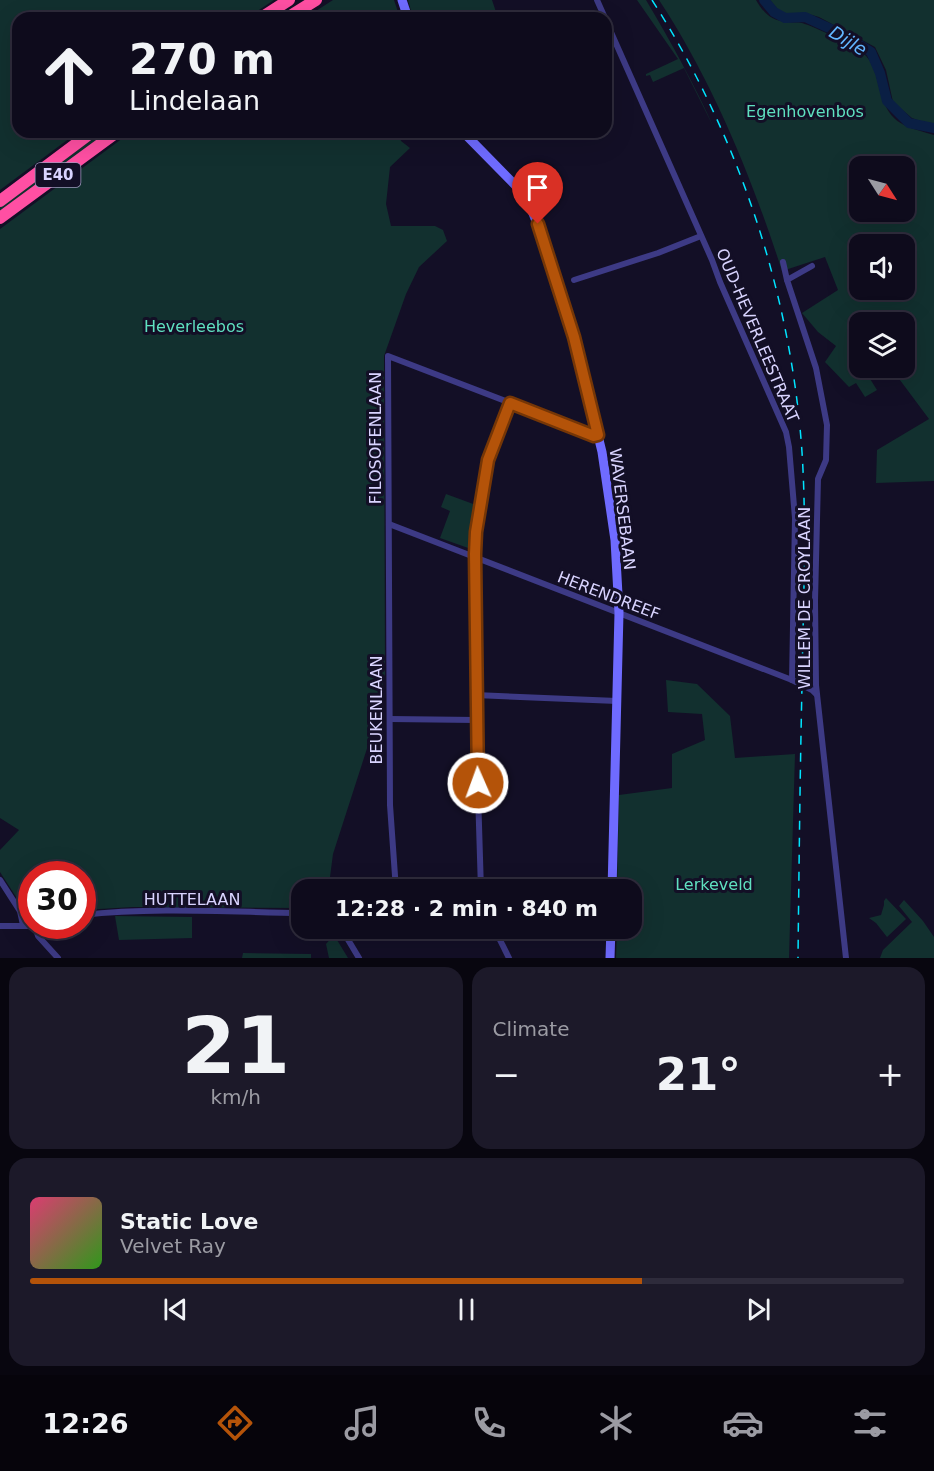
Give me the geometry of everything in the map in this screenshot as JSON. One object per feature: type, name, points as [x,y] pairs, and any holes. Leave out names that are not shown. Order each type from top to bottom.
[{"type":"highway","points":[[270,12],[289,0]]},
{"type":"highway","points":[[297,12],[316,0]]},
{"type":"highway","name":"E40","points":[[0,201],[84,138]]},
{"type":"highway","name":"E40","points":[[0,218],[109,138]]},
{"type":"street","name":"OUD-HEVERLEESTRAAT","points":[[612,36],[786,432],[795,516],[792,680]]},
{"type":"street","name":"WAVERSEBAAN","points":[[469,138],[517,187],[532,211],[543,238],[574,337],[609,490],[615,540],[619,614],[612,879]]},
{"type":"street","points":[[574,280],[628,264],[701,236]]},
{"type":"street","name":"WILLEM DE CROYLAAN","points":[[783,262],[816,368],[827,434],[826,460],[818,479],[814,601],[817,695],[846,958]]},
{"type":"street","points":[[787,280],[812,267]]},
{"type":"street","name":"FILOSOFENLAAN","points":[[389,525],[388,356],[510,403]]},
{"type":"street","points":[[481,879],[475,695],[475,557],[476,532],[488,460],[510,403],[594,436],[598,435]]},
{"type":"street","name":"HERENDREEF","points":[[389,525],[792,680],[817,695]]},
{"type":"street","name":"BEUKENLAAN","points":[[389,525],[390,804],[395,879]]},
{"type":"street","points":[[475,695],[616,701]]},
{"type":"street","points":[[390,719],[476,720]]},
{"type":"street","points":[[0,880],[18,908]]},
{"type":"street","name":"HUTTELAAN","points":[[96,913],[184,911],[291,913]]},
{"type":"street","points":[[0,926],[18,925]]},
{"type":"street","points":[[41,939],[58,958]]},
{"type":"street","points":[[348,939],[359,958]]},
{"type":"street","points":[[500,939],[509,958]]},
{"type":"street","points":[[610,958],[611,939]]},
{"type":"green space","points":[[0,0],[274,0],[256,12],[12,12],[12,138],[70,138],[0,190]]},
{"type":"green space","points":[[333,0],[394,0],[398,12],[314,12]]},
{"type":"green space","points":[[408,0],[492,0],[496,12],[411,12]]},
{"type":"green space","points":[[637,0],[646,0],[682,63],[714,128],[684,68],[653,82],[650,75],[646,76],[678,59]]},
{"type":"green space","name":"Egenhovenbos","points":[[659,0],[756,0],[765,13],[773,18],[808,25],[859,50],[869,59],[884,104],[894,118],[910,127],[934,135],[934,481],[876,483],[877,450],[929,419],[898,378],[915,378],[915,312],[849,312],[849,378],[870,378],[877,390],[865,397],[856,383],[849,387],[825,362],[836,346],[818,332],[802,313],[838,290],[825,257],[782,271],[758,201],[730,131],[697,64]]},
{"type":"green space","name":"Egenhovenbos","points":[[770,0],[934,0],[934,126],[912,118],[893,102],[886,70],[875,47],[819,17],[805,13],[781,13]]},
{"type":"green space","points":[[94,138],[100,138],[0,212],[0,207]]},
{"type":"green space","name":"Heverleebos","points":[[123,138],[400,138],[410,148],[390,167],[386,204],[391,226],[435,226],[443,230],[447,241],[419,267],[406,294],[384,356],[385,675],[372,733],[333,854],[330,877],[333,879],[291,879],[291,908],[133,907],[96,909],[96,861],[18,861],[18,900],[0,872],[0,850],[19,830],[0,818],[0,229]]},
{"type":"green space","points":[[446,494],[476,505],[471,549],[440,538],[450,511],[441,507]]},
{"type":"green space","name":"Lerkeveld","points":[[666,680],[697,684],[730,716],[735,758],[795,754],[789,958],[616,958],[617,939],[642,939],[642,879],[617,879],[619,795],[672,788],[672,754],[705,740],[702,714],[668,712]]},
{"type":"green space","points":[[886,898],[906,919],[887,937],[869,918],[881,915]]},
{"type":"green space","points":[[904,900],[934,937],[934,958],[880,958],[883,950],[912,922],[899,906]]},
{"type":"green space","points":[[115,916],[192,917],[192,938],[119,940]]},
{"type":"green space","points":[[330,939],[336,939],[348,958],[329,958],[326,944]]},
{"type":"green space","points":[[243,953],[311,954],[311,958],[242,958]]},
{"type":"waterway","name":"Dijle","points":[[764,0],[774,12],[785,18],[805,17],[844,35],[871,52],[880,73],[887,101],[909,123],[934,128]]},
{"type":"railway","points":[[652,0],[683,51],[710,105],[755,217],[786,333],[796,392],[802,452],[804,540],[798,958]]},
{"type":"route","points":[[478,783],[475,695],[475,554],[476,532],[488,460],[510,403],[594,436],[598,435],[574,337],[538,224]]}]
